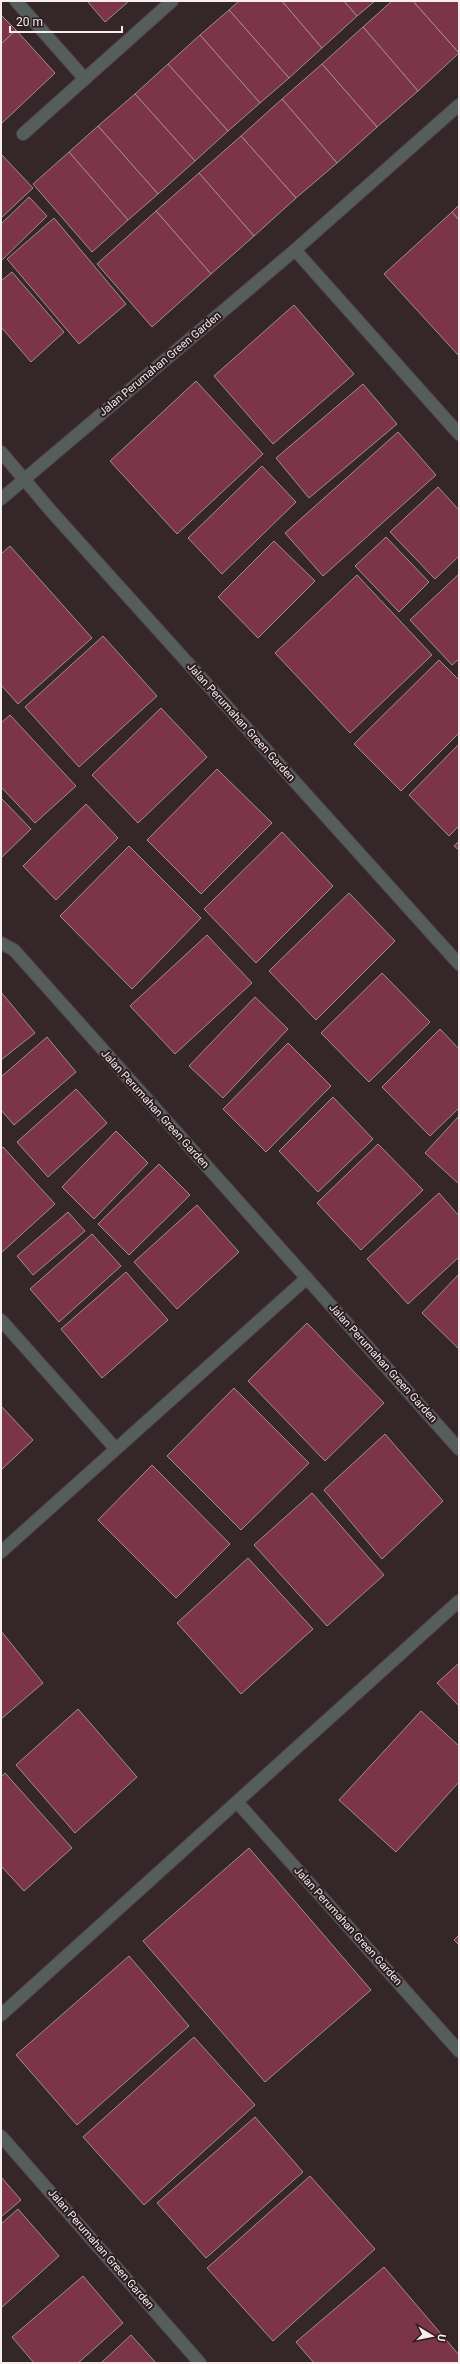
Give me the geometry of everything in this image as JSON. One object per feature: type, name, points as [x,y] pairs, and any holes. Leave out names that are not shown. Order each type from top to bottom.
[{"type":"street","points":[[16,1],[84,79]]},
{"type":"street","points":[[23,134],[172,1]]},
{"type":"street","name":"Jalan Perumahan Green Garden","points":[[1,499],[295,250],[459,105]]},
{"type":"street","points":[[295,250],[459,434]]},
{"type":"street","name":"Jalan Perumahan Green Garden","points":[[1,452],[51,511],[459,964]]},
{"type":"street","name":"Jalan Perumahan Green Garden","points":[[1,943],[14,950],[459,1449]]},
{"type":"street","points":[[1,1552],[306,1278]]},
{"type":"street","points":[[1,1320],[115,1448]]},
{"type":"street","points":[[1,2015],[459,1601]]},
{"type":"street","name":"Jalan Perumahan Green Garden","points":[[237,1802],[459,2051]]},
{"type":"street","name":"Jalan Perumahan Green Garden","points":[[1,2136],[200,2363]]},
{"type":"building","points":[[87,1],[129,1],[105,22]]},
{"type":"building","points":[[239,1],[282,1],[322,48],[289,78],[229,10]]},
{"type":"building","points":[[282,1],[344,1],[357,16],[322,48]]},
{"type":"building","points":[[344,1],[375,1],[357,16]]},
{"type":"building","points":[[392,1],[413,1],[459,53],[418,91],[363,27]]},
{"type":"building","points":[[413,1],[459,1],[459,53]]},
{"type":"building","points":[[229,10],[289,78],[260,103],[200,35]]},
{"type":"building","points":[[1,15],[16,30],[1,44]]},
{"type":"building","points":[[363,27],[418,91],[377,127],[322,64]]},
{"type":"building","points":[[16,30],[55,73],[1,124],[1,44]]},
{"type":"building","points":[[200,35],[260,103],[228,131],[168,64]]},
{"type":"building","points":[[168,64],[228,131],[195,161],[135,94]]},
{"type":"building","points":[[322,64],[377,127],[337,163],[282,99]]},
{"type":"building","points":[[135,94],[195,161],[158,194],[98,126]]},
{"type":"building","points":[[282,99],[337,163],[296,198],[241,136]]},
{"type":"building","points":[[98,126],[158,194],[128,220],[69,152]]},
{"type":"building","points":[[241,136],[296,198],[254,236],[199,173]]},
{"type":"building","points":[[69,152],[128,220],[92,252],[33,184]]},
{"type":"building","points":[[1,154],[33,188],[1,218]]},
{"type":"building","points":[[199,173],[254,236],[211,274],[156,211]]},
{"type":"building","points":[[29,197],[47,216],[1,261],[1,224]]},
{"type":"building","points":[[459,205],[459,220],[452,212]]},
{"type":"building","points":[[156,211],[211,274],[152,327],[97,264]]},
{"type":"building","points":[[452,212],[459,220],[459,356],[384,274]]},
{"type":"building","points":[[54,218],[126,304],[79,344],[7,259]]},
{"type":"building","points":[[12,272],[64,332],[31,362],[1,327],[1,281]]},
{"type":"building","points":[[294,305],[354,374],[273,444],[214,376]]},
{"type":"building","points":[[196,381],[263,454],[177,534],[110,461]]},
{"type":"building","points":[[363,384],[397,424],[309,498],[276,458]]},
{"type":"building","points":[[398,432],[436,475],[323,576],[285,533]]},
{"type":"building","points":[[262,466],[296,502],[222,574],[188,538]]},
{"type":"building","points":[[438,487],[459,510],[459,556],[435,579],[390,532]]},
{"type":"building","points":[[386,537],[429,582],[399,612],[355,566]]},
{"type":"building","points":[[274,541],[315,581],[258,638],[218,597]]},
{"type":"building","points":[[10,546],[92,638],[18,704],[1,685],[1,554]]},
{"type":"building","points":[[459,574],[459,659],[452,665],[410,620]]},
{"type":"building","points":[[357,575],[432,655],[350,733],[275,653]]},
{"type":"building","points":[[103,636],[157,696],[79,767],[25,707]]},
{"type":"building","points":[[439,660],[459,680],[459,733],[401,791],[354,744]]},
{"type":"building","points":[[161,708],[207,757],[138,823],[92,775]]},
{"type":"building","points":[[10,715],[76,786],[35,823],[1,787],[1,723]]},
{"type":"building","points":[[459,744],[459,826],[449,836],[409,795]]},
{"type":"building","points":[[217,769],[272,823],[201,894],[147,840]]},
{"type":"building","points":[[1,798],[31,829],[1,858]]},
{"type":"building","points":[[86,804],[118,838],[56,900],[23,866]]},
{"type":"building","points":[[282,832],[333,886],[256,963],[204,909]]},
{"type":"building","points":[[459,841],[459,850],[454,846]]},
{"type":"building","points":[[129,846],[201,918],[132,989],[60,916]]},
{"type":"building","points":[[349,893],[395,941],[316,1020],[269,971]]},
{"type":"building","points":[[207,935],[252,983],[175,1054],[130,1006]]},
{"type":"building","points":[[382,973],[430,1022],[369,1082],[321,1033]]},
{"type":"building","points":[[1,992],[35,1033],[1,1060]]},
{"type":"building","points":[[255,997],[288,1029],[223,1098],[189,1066]]},
{"type":"building","points":[[440,1029],[459,1049],[459,1108],[430,1136],[382,1087]]},
{"type":"building","points":[[47,1037],[76,1072],[14,1125],[1,1110],[1,1077]]},
{"type":"building","points":[[288,1043],[331,1086],[266,1152],[223,1109]]},
{"type":"building","points":[[76,1089],[107,1123],[48,1177],[17,1142]]},
{"type":"building","points":[[333,1097],[373,1139],[318,1192],[279,1151]]},
{"type":"building","points":[[459,1116],[459,1184],[425,1153]]},
{"type":"building","points":[[116,1131],[148,1163],[94,1219],[62,1187]]},
{"type":"building","points":[[378,1144],[423,1190],[361,1250],[317,1203]]},
{"type":"building","points":[[3,1147],[55,1204],[1,1253],[1,1149]]},
{"type":"building","points":[[159,1164],[190,1195],[129,1255],[98,1224]]},
{"type":"building","points":[[439,1193],[459,1216],[459,1257],[408,1304],[367,1259]]},
{"type":"building","points":[[197,1205],[239,1252],[177,1309],[134,1262]]},
{"type":"building","points":[[68,1212],[85,1231],[33,1275],[17,1256]]},
{"type":"building","points":[[92,1234],[121,1266],[59,1322],[30,1289]]},
{"type":"building","points":[[126,1272],[168,1320],[102,1378],[61,1329]]},
{"type":"building","points":[[459,1274],[459,1349],[422,1313]]},
{"type":"building","points":[[307,1323],[384,1403],[325,1461],[248,1381]]},
{"type":"building","points":[[234,1388],[309,1463],[241,1530],[167,1456]]},
{"type":"building","points":[[1,1406],[33,1440],[1,1470]]},
{"type":"building","points":[[385,1434],[443,1501],[382,1559],[324,1490]]},
{"type":"building","points":[[152,1465],[230,1544],[176,1598],[98,1520]]},
{"type":"building","points":[[312,1493],[384,1575],[327,1626],[254,1545]]},
{"type":"building","points":[[248,1558],[313,1629],[241,1694],[177,1623]]},
{"type":"building","points":[[1,1631],[43,1683],[1,1719]]},
{"type":"building","points":[[459,1663],[459,1706],[437,1683]]},
{"type":"building","points":[[78,1709],[137,1777],[75,1833],[16,1765]]},
{"type":"building","points":[[421,1711],[459,1746],[459,1782],[396,1852],[339,1800]]},
{"type":"building","points":[[5,1773],[72,1848],[24,1891],[1,1866],[1,1777]]},
{"type":"building","points":[[249,1848],[371,1990],[265,2082],[143,1941]]},
{"type":"building","points":[[459,1935],[459,1945],[454,1940]]},
{"type":"building","points":[[129,1956],[189,2026],[77,2125],[16,2055]]},
{"type":"building","points":[[194,2037],[255,2105],[144,2205],[83,2137]]},
{"type":"building","points":[[255,2117],[303,2172],[206,2258],[157,2203]]},
{"type":"building","points":[[310,2176],[375,2249],[273,2341],[207,2268]]},
{"type":"building","points":[[1,2177],[21,2200],[1,2217]]},
{"type":"building","points":[[18,2209],[59,2256],[1,2308],[1,2224]]},
{"type":"building","points":[[384,2267],[459,2355],[459,2363],[314,2363],[296,2342]]},
{"type":"building","points":[[83,2276],[123,2323],[78,2363],[34,2363],[12,2337]]},
{"type":"building","points":[[131,2335],[156,2363],[101,2363]]}]
